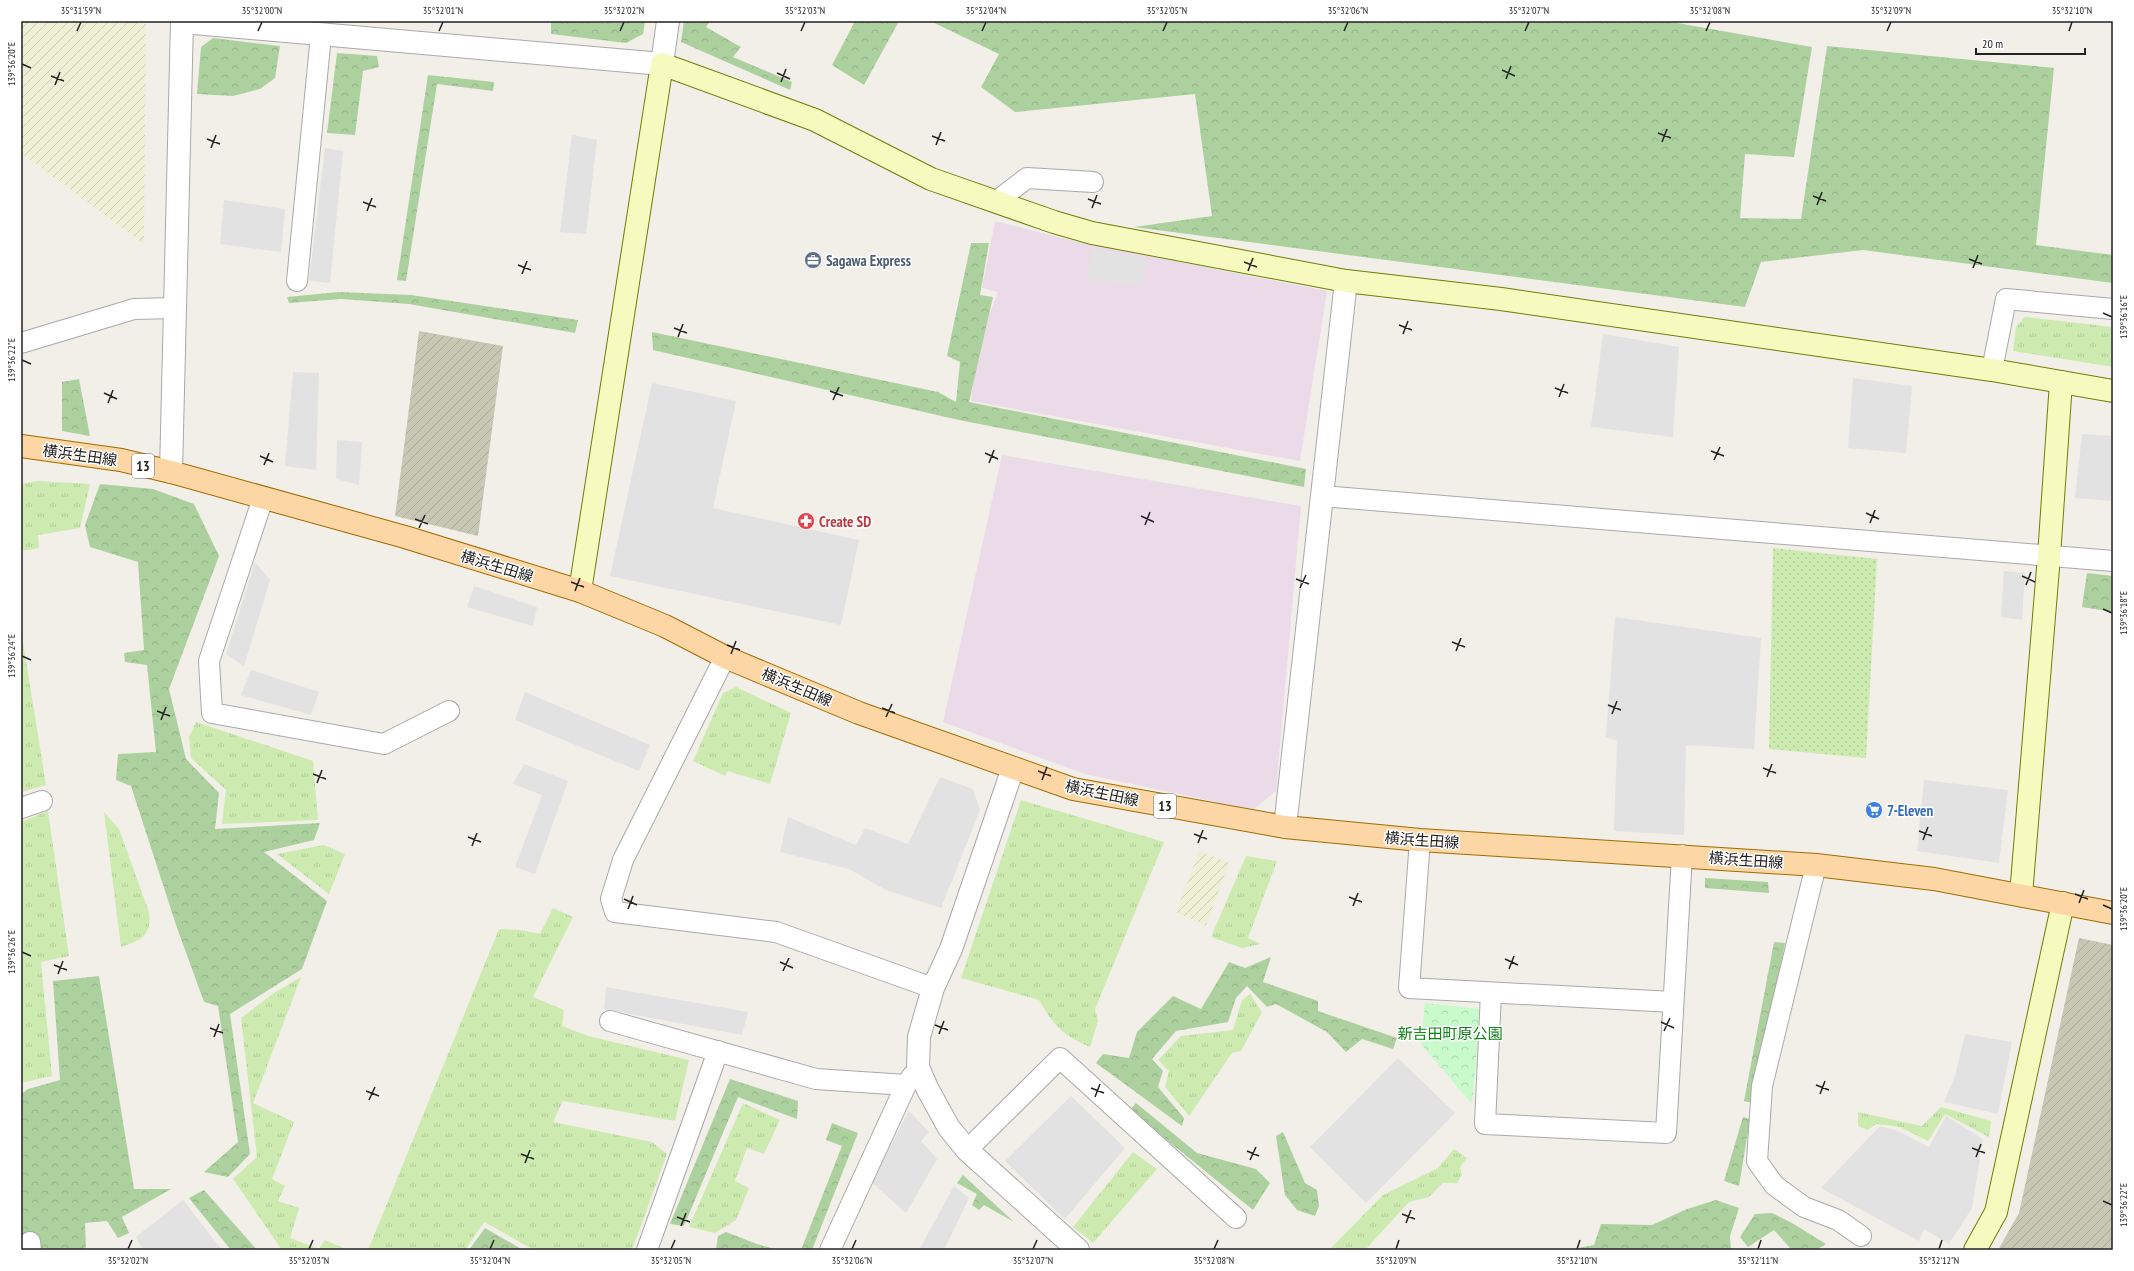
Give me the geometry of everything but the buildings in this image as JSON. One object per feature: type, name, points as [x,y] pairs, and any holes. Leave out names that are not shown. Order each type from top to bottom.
[{"type":"main road","name":"横浜生田線","points":[[21,446],[121,460],[171,472],[405,537],[580,591],[665,626],[725,657],[859,713],[1073,790],[1285,827],[1420,840],[1682,855],[1816,865],[1934,879],[2113,913]]},
{"type":"street","points":[[171,472],[182,21],[321,35],[662,64],[814,120],[931,179],[1054,222],[1092,233],[1346,281],[1501,299],[1992,370],[2113,391]]},
{"type":"street","points":[[580,591],[668,21]]},
{"type":"street","points":[[1285,827],[1346,281]]},
{"type":"street","points":[[2021,895],[2049,556],[2061,382]]},
{"type":"street","points":[[1013,768],[951,949],[933,988],[919,1036],[912,1076],[927,1088],[946,1121],[966,1150],[1078,1250]]},
{"type":"street","points":[[1975,1250],[1996,1212],[2063,903]]},
{"type":"lane","points":[[296,281],[321,35]]},
{"type":"lane","points":[[997,201],[1027,178],[1093,182]]},
{"type":"lane","points":[[1992,370],[2006,300],[2113,310]]},
{"type":"lane","points":[[21,343],[134,309],[175,308]]},
{"type":"lane","points":[[1322,496],[2113,561]]},
{"type":"lane","points":[[263,498],[209,661],[212,713],[384,744],[449,711]]},
{"type":"lane","points":[[725,657],[623,860],[611,899],[614,912],[776,932],[933,988]]},
{"type":"lane","points":[[21,808],[42,801]]},
{"type":"lane","points":[[1420,840],[1409,988],[1673,1002]]},
{"type":"lane","points":[[1491,993],[1485,1124],[1666,1133],[1682,855]]},
{"type":"lane","points":[[1816,865],[1762,1086],[1757,1161],[1774,1185],[1804,1207],[1838,1220],[1861,1236]]},
{"type":"lane","points":[[610,1021],[816,1079],[912,1076],[830,1250]]},
{"type":"lane","points":[[646,1250],[718,1051]]},
{"type":"lane","points":[[966,1150],[1060,1058],[1236,1218]]},
{"type":"shaded area","points":[[21,21],[146,21],[144,244],[21,153]]},
{"type":"shaded area","points":[[572,135],[597,140],[586,234],[560,232]]},
{"type":"shaded area","points":[[325,148],[343,151],[330,283],[309,281]]},
{"type":"shaded area","points":[[224,200],[285,209],[281,252],[220,244]]},
{"type":"shaded area","points":[[995,221],[1082,243],[1327,291],[1300,461],[971,401],[978,342],[998,292],[982,288]]},
{"type":"shaded area","points":[[1092,249],[1147,259],[1142,286],[1087,278]]},
{"type":"shaded area","points":[[419,331],[503,346],[478,536],[395,516]]},
{"type":"shaded area","points":[[1603,334],[1679,347],[1673,437],[1591,427]]},
{"type":"shaded area","points":[[293,372],[319,373],[316,470],[285,466]]},
{"type":"shaded area","points":[[1853,378],[1912,386],[1906,453],[1848,448]]},
{"type":"shaded area","points":[[652,383],[736,401],[713,508],[859,540],[841,625],[610,576]]},
{"type":"shaded area","points":[[2082,434],[2113,436],[2113,501],[2075,498]]},
{"type":"shaded area","points":[[337,440],[362,442],[359,485],[336,479]]},
{"type":"shaded area","points":[[1002,455],[1301,506],[1276,791],[1253,810],[1085,774],[943,722]]},
{"type":"shaded area","points":[[255,562],[270,580],[244,666],[226,654]]},
{"type":"shaded area","points":[[2004,571],[2025,573],[2022,620],[2001,617]]},
{"type":"shaded area","points":[[474,586],[537,607],[533,626],[467,607]]},
{"type":"shaded area","points":[[1615,617],[1761,638],[1754,749],[1686,745],[1684,835],[1614,831],[1617,741],[1606,737]]},
{"type":"shaded area","points":[[251,670],[319,692],[311,715],[241,695]]},
{"type":"shaded area","points":[[525,692],[650,745],[639,771],[515,720]]},
{"type":"shaded area","points":[[524,764],[568,781],[535,874],[515,867],[542,795],[513,784]]},
{"type":"shaded area","points":[[940,777],[973,789],[980,810],[941,908],[886,890],[849,869],[780,852],[788,817],[856,845],[865,828],[908,844]]},
{"type":"shaded area","points":[[1924,780],[2008,790],[1999,863],[1917,851]]},
{"type":"shaded area","points":[[1199,851],[1229,863],[1206,926],[1176,912]]},
{"type":"shaded area","points":[[2079,938],[2113,945],[2113,1250],[1998,1250],[2019,1213]]},
{"type":"shaded area","points":[[606,987],[748,1012],[742,1035],[604,1009]]},
{"type":"shaded area","points":[[1965,1034],[2012,1042],[1998,1114],[1944,1102],[1955,1076]]},
{"type":"shaded area","points":[[1398,1058],[1455,1113],[1366,1203],[1310,1147]]},
{"type":"shaded area","points":[[1071,1096],[1125,1148],[1065,1219],[1005,1161]]},
{"type":"shaded area","points":[[909,1111],[929,1132],[921,1141],[937,1159],[906,1213],[871,1182]]},
{"type":"shaded area","points":[[1946,1116],[1983,1139],[1972,1208],[1949,1244],[1924,1229],[1919,1241],[1821,1188],[1880,1126],[1898,1131],[1929,1147]]},
{"type":"shaded area","points":[[954,1186],[969,1198],[944,1250],[919,1250]]},
{"type":"shaded area","points":[[183,1200],[222,1250],[143,1250],[136,1237]]},
{"type":"green space","points":[[551,21],[624,23],[624,21],[645,21],[643,34],[626,43],[551,34]]},
{"type":"green space","points":[[684,21],[710,21],[706,27],[741,47],[733,57],[792,82],[790,90],[681,42]]},
{"type":"green space","points":[[855,21],[899,21],[864,85],[832,65]]},
{"type":"green space","points":[[930,21],[1666,21],[1812,47],[1794,157],[1745,154],[1740,218],[1801,219],[1827,46],[2054,68],[2036,245],[2113,255],[2113,283],[1863,250],[1761,262],[1745,307],[1134,227],[1212,216],[1195,94],[1015,112],[981,87],[999,54]]},
{"type":"green space","points":[[213,38],[280,46],[275,78],[260,89],[233,96],[197,94],[201,47]]},
{"type":"green space","points":[[337,53],[377,56],[379,67],[363,71],[355,135],[327,133]]},
{"type":"green space","points":[[428,75],[494,82],[493,91],[437,84],[406,281],[397,280]]},
{"type":"green space","points":[[971,243],[989,243],[980,295],[993,297],[969,402],[1306,469],[1304,487],[959,420],[653,350],[652,332],[938,392],[956,402],[960,362],[947,356]]},
{"type":"green space","points":[[339,292],[411,295],[578,320],[575,333],[409,304],[341,299],[289,303],[287,297]]},
{"type":"green space","points":[[2025,317],[2113,327],[2113,367],[2013,351],[2016,327]]},
{"type":"green space","points":[[79,379],[90,436],[62,431],[62,382]]},
{"type":"green space","points":[[38,481],[90,484],[80,528],[38,535],[39,548],[21,551],[21,484]]},
{"type":"green space","points":[[100,484],[153,489],[194,504],[219,556],[169,689],[186,759],[219,793],[215,829],[320,823],[314,840],[264,852],[327,901],[302,969],[230,1014],[250,1154],[228,1177],[204,1172],[238,1142],[218,1006],[204,1002],[176,925],[131,786],[116,780],[118,754],[156,752],[147,665],[125,662],[124,653],[144,650],[138,562],[90,547],[85,525]]},
{"type":"green space","points":[[1773,548],[1877,559],[1866,758],[1769,749]]},
{"type":"green space","points":[[2087,573],[2113,576],[2113,612],[2082,607]]},
{"type":"green space","points":[[21,630],[46,785],[21,792]]},
{"type":"green space","points":[[736,687],[791,713],[770,784],[728,771],[725,776],[693,761],[723,693]]},
{"type":"green space","points":[[196,722],[313,761],[318,820],[222,824],[226,790],[191,758],[189,737]]},
{"type":"green space","points":[[1021,800],[1164,842],[1095,1009],[1098,1021],[1090,1047],[1065,1034],[1050,1017],[1039,1000],[961,978]]},
{"type":"green space","points":[[48,811],[69,956],[41,962],[52,1076],[21,1083],[21,822]]},
{"type":"green space","points":[[104,812],[119,829],[149,912],[149,927],[144,936],[121,947]]},
{"type":"green space","points":[[324,845],[345,854],[329,894],[277,854]]},
{"type":"green space","points":[[1246,856],[1277,861],[1248,938],[1261,944],[1242,948],[1211,937]]},
{"type":"green space","points":[[1705,878],[1768,882],[1769,893],[1705,888]]},
{"type":"green space","points":[[553,908],[573,917],[533,997],[564,1010],[562,1026],[588,1036],[689,1060],[675,1121],[563,1101],[553,1122],[652,1142],[667,1154],[632,1250],[534,1250],[484,1222],[465,1250],[368,1250],[499,929],[521,930],[540,934]]},
{"type":"green space","points":[[1774,942],[1785,943],[1753,1103],[1744,1101]]},
{"type":"green space","points":[[1271,957],[1263,982],[1318,1001],[1318,1011],[1397,1038],[1393,1049],[1362,1039],[1346,1052],[1327,1032],[1276,1004],[1267,1007],[1247,986],[1236,998],[1228,1022],[1176,1031],[1152,1059],[1163,1071],[1158,1087],[1184,1118],[1182,1126],[1096,1063],[1103,1054],[1129,1058],[1137,1032],[1173,996],[1201,1009],[1229,962],[1245,968]]},
{"type":"green space","points":[[99,976],[134,1189],[171,1189],[122,1217],[129,1233],[118,1238],[107,1221],[85,1223],[86,1250],[21,1250],[21,1094],[28,1089],[60,1080],[53,981]]},
{"type":"green space","points":[[301,977],[253,1103],[294,1122],[272,1179],[285,1186],[278,1201],[299,1208],[290,1238],[319,1249],[325,1240],[348,1250],[282,1250],[233,1179],[257,1157],[241,1018],[274,993]]},
{"type":"green space","points":[[1250,994],[1262,1012],[1241,1051],[1232,1053],[1189,1116],[1165,1087],[1169,1071],[1158,1060],[1181,1036],[1233,1030],[1242,1000]]},
{"type":"green space","name":"新吉田町原公園","points":[[1425,1003],[1481,1009],[1472,1104],[1421,1044]]},
{"type":"green space","points":[[730,1079],[798,1101],[797,1119],[738,1097],[684,1226],[670,1224]]},
{"type":"green space","points":[[743,1103],[780,1120],[764,1154],[747,1148],[735,1181],[749,1188],[736,1220],[715,1233],[689,1227]]},
{"type":"green space","points":[[1136,1103],[1197,1153],[1256,1169],[1270,1183],[1253,1210],[1130,1110]]},
{"type":"green space","points":[[1941,1107],[1991,1121],[1989,1137],[1945,1114],[1928,1141],[1900,1127],[1876,1124],[1868,1130],[1858,1126],[1858,1112],[1922,1126]]},
{"type":"green space","points":[[1743,1117],[1750,1119],[1739,1186],[1724,1181]]},
{"type":"green space","points":[[832,1123],[858,1133],[812,1250],[801,1250],[842,1146],[826,1140]]},
{"type":"green space","points":[[1283,1132],[1305,1183],[1317,1190],[1319,1206],[1315,1216],[1297,1210],[1285,1195],[1276,1136]]},
{"type":"green space","points":[[1454,1149],[1467,1158],[1460,1167],[1462,1175],[1457,1183],[1443,1183],[1429,1197],[1409,1202],[1365,1250],[1329,1250],[1383,1195],[1438,1168]]},
{"type":"green space","points":[[1133,1152],[1157,1169],[1093,1243],[1073,1227]]},
{"type":"green space","points":[[963,1175],[1014,1222],[984,1205],[979,1210],[972,1205],[977,1194],[957,1183]]},
{"type":"green space","points":[[204,1190],[257,1250],[231,1250],[189,1198]]},
{"type":"green space","points":[[1716,1200],[1739,1208],[1730,1236],[1731,1250],[1576,1250],[1578,1248],[1594,1245],[1601,1224],[1652,1225],[1687,1209]]},
{"type":"green space","points":[[1772,1213],[1792,1223],[1826,1244],[1816,1250],[1792,1250],[1774,1230],[1748,1247],[1740,1237],[1755,1214]]},
{"type":"green space","points":[[485,1228],[523,1250],[469,1250]]},
{"type":"green space","points":[[726,1232],[778,1250],[716,1250],[718,1236]]},
{"type":"place","name":"Sagawa Express","points":[[813,260]]},
{"type":"place","name":"Create SD","points":[[806,521]]},
{"type":"place","name":"7-Eleven","points":[[1874,810]]}]
